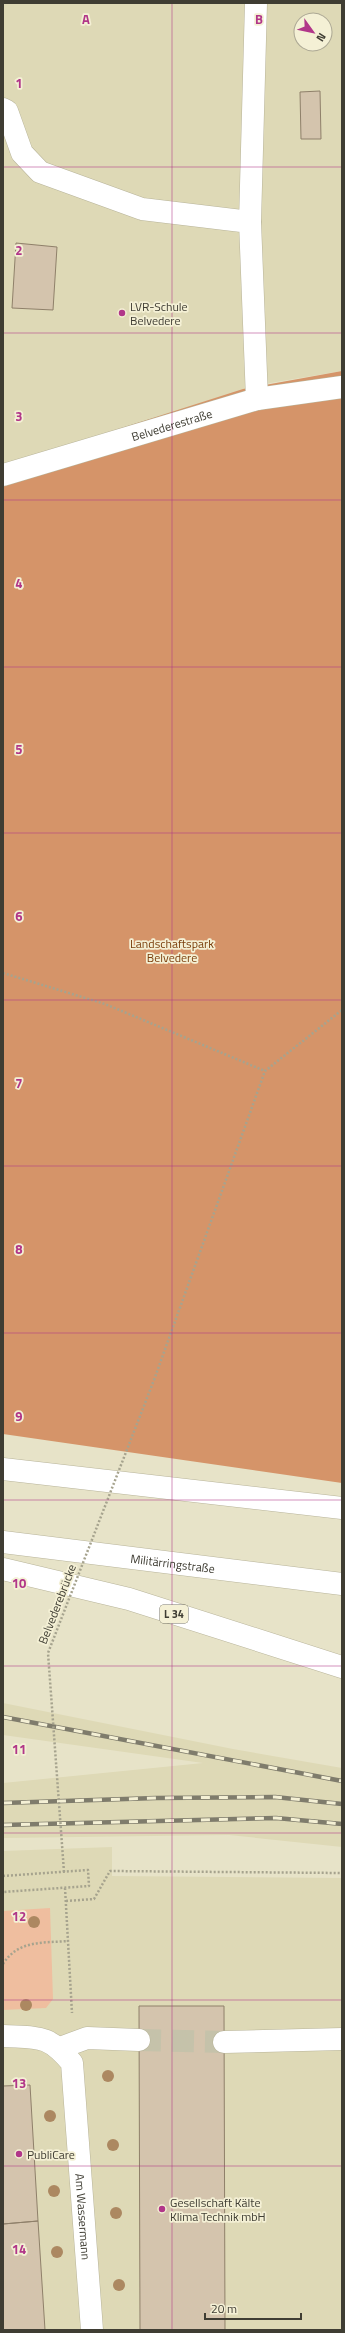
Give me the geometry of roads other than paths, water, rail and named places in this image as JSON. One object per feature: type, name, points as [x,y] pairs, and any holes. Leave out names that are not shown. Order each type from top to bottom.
[{"type":"main road","points":[[256,3],[250,222],[257,398]]},
{"type":"main road","points":[[3,109],[7,111],[22,153],[40,172],[142,209],[250,222]]},
{"type":"main road","name":"Belvederestraße","points":[[3,475],[257,398],[342,386]]},
{"type":"main road","points":[[3,1469],[342,1508]]},
{"type":"main road","name":"Militärringstraße","points":[[3,1542],[342,1584]]},
{"type":"main road","name":"L 34","points":[[3,1569],[129,1599],[342,1667]]},
{"type":"main road","name":"Am Wassermann","points":[[3,2036],[43,2038],[60,2048],[72,2063],[92,2330]]},
{"type":"main road","points":[[60,2048],[88,2038],[139,2040]]},
{"type":"main road","points":[[224,2042],[342,2039]]},
{"type":"tunnel","points":[[139,2040],[224,2042]]},
{"type":"railway","points":[[3,1717],[342,1781]]},
{"type":"railway","points":[[3,1803],[156,1798],[275,1797],[342,1804]]},
{"type":"railway","points":[[3,1825],[276,1818],[342,1824]]},
{"type":"place","name":"LVR-Schule Belvedere","points":[[122,313]]},
{"type":"place","name":"PubliCare","points":[[19,2154]]},
{"type":"place","name":"Gesellschaft Kälte Klima Technik mbH","points":[[162,2209]]},
{"type":"park label","name":"Landschaftspark Belvedere","points":[[172,950]]}]
